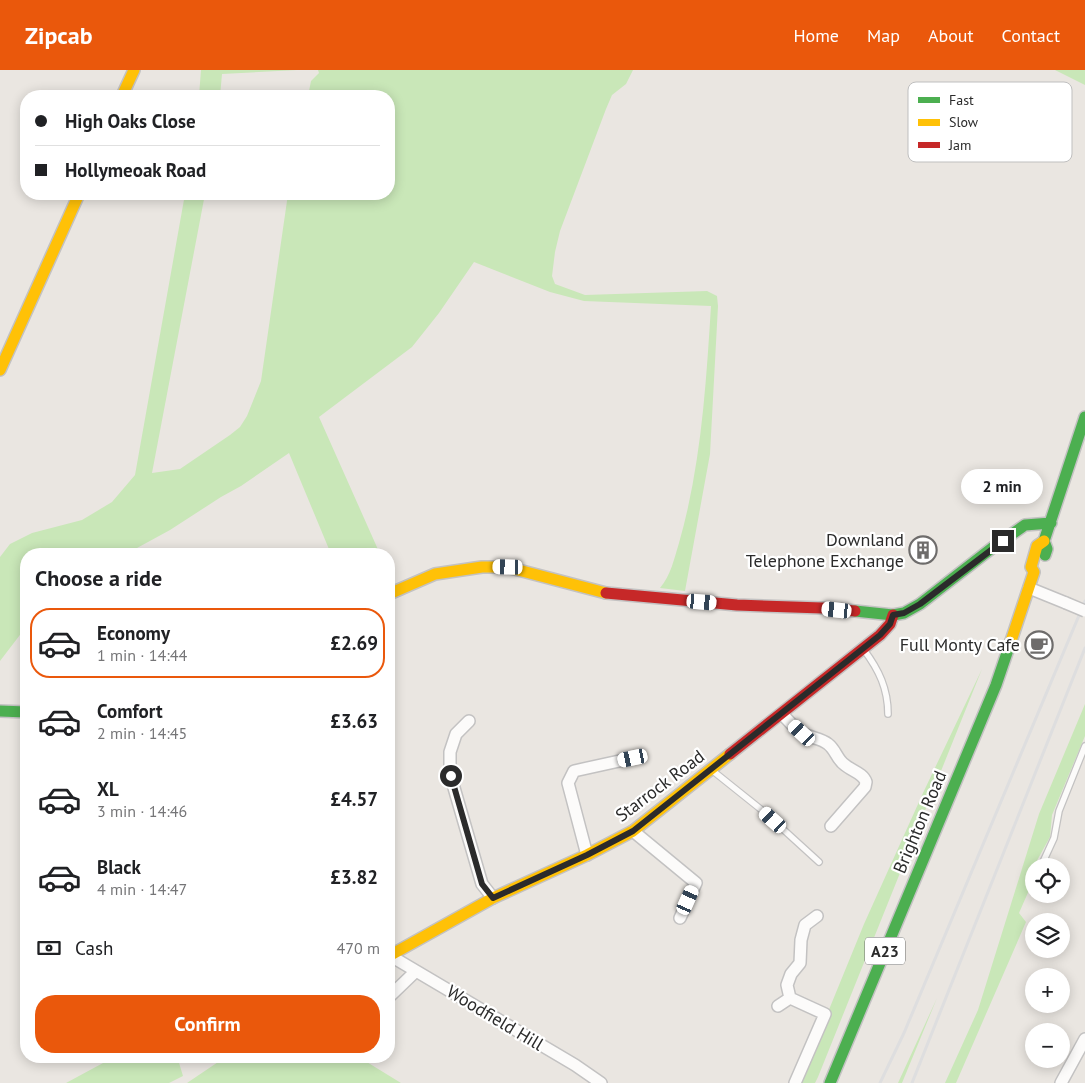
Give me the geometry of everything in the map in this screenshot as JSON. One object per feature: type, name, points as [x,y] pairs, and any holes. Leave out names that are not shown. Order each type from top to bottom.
[{"type":"main road","points":[[125,90],[134,70]]},
{"type":"main road","points":[[0,370],[76,200]]},
{"type":"main road","name":"Brighton Road","points":[[830,1083],[996,685],[1034,572],[1031,568],[1037,546],[1044,542],[1085,417]]},
{"type":"main road","points":[[395,591],[435,574],[482,567],[508,567],[607,593],[737,605],[822,608],[893,615],[904,613],[920,604],[1025,525],[1051,523]]},
{"type":"main road","name":"Starrock Road","points":[[395,953],[493,898],[587,855],[633,831],[880,635],[890,624],[893,615]]},
{"type":"main road","points":[[0,711],[20,712]]},
{"type":"street","points":[[1029,588],[1085,611]]},
{"type":"street","points":[[782,714],[802,733],[830,745],[838,759],[865,778],[864,787],[831,826]]},
{"type":"street","points":[[469,721],[456,734],[450,752],[450,774],[482,884],[493,898]]},
{"type":"street","points":[[574,771],[633,758]]},
{"type":"street","points":[[570,760],[574,771],[568,783],[587,855]]},
{"type":"street","points":[[633,831],[696,883],[680,918]]},
{"type":"street","points":[[790,998],[787,985],[791,974],[800,962],[801,940],[805,925],[817,916]]},
{"type":"street","name":"Woodfield Hill","points":[[395,960],[575,1065],[601,1083]]},
{"type":"street","points":[[395,991],[416,972]]},
{"type":"street","points":[[778,1006],[790,998]]},
{"type":"street","points":[[790,998],[825,1014],[795,1083]]},
{"type":"street","points":[[1061,1083],[1085,1039]]},
{"type":"lane","points":[[863,649],[881,676],[888,698],[888,714]]},
{"type":"lane","points":[[1045,858],[1054,838],[1059,811],[1085,746]]},
{"type":"lane","points":[[711,770],[763,811],[819,862]]},
{"type":"green space","points":[[201,70],[297,70],[222,74],[221,90],[199,90]]},
{"type":"green space","points":[[318,70],[633,70],[626,84],[612,95],[606,109],[560,231],[552,276],[555,284],[585,295],[707,291],[717,296],[710,454],[685,591],[660,588],[667,578],[674,561],[693,485],[701,426],[711,306],[584,301],[550,292],[474,262],[439,313],[412,347],[319,417],[377,548],[329,548],[289,453],[241,486],[137,548],[20,548],[20,635],[0,661],[0,557],[10,544],[32,533],[82,520],[112,502],[135,475],[184,200],[204,200],[152,473],[180,469],[230,435],[240,427],[247,416],[261,381],[287,200],[395,200],[395,90],[309,90],[311,81],[319,73]]},
{"type":"green space","points":[[1055,70],[1085,70],[1085,85]]},
{"type":"green space","points":[[982,669],[818,1077],[815,1083],[799,1083],[864,924]]},
{"type":"green space","points":[[1085,704],[1085,736],[1052,815],[1050,837],[1038,858],[1025,858],[1039,814]]},
{"type":"green space","points":[[1025,859],[1025,899],[1019,913],[1025,921],[1025,924],[956,1083],[945,1083],[978,1010]]},
{"type":"green space","points":[[937,998],[902,1083],[898,1083]]},
{"type":"green space","points":[[103,1063],[179,1063],[183,1076],[169,1083],[66,1083]]},
{"type":"green space","points":[[217,1063],[368,1063],[401,1083],[187,1083]]},
{"type":"railway","points":[[880,1083],[904,1033],[1085,601]]},
{"type":"railway","points":[[912,1083],[1085,648]]},
{"type":"traffic: fast","points":[[1045,555],[1047,549],[1044,541],[1085,417]]},
{"type":"traffic: fast","points":[[855,611],[893,615],[904,613],[920,604],[1025,525],[1051,523]]},
{"type":"traffic: fast","points":[[830,1083],[996,685],[1011,641]]},
{"type":"traffic: fast","points":[[0,711],[20,712]]},
{"type":"traffic: slow","points":[[125,90],[134,70]]},
{"type":"traffic: slow","points":[[0,370],[76,200]]},
{"type":"traffic: slow","points":[[1011,641],[1034,572],[1031,567],[1037,546],[1044,541]]},
{"type":"traffic: slow","points":[[395,591],[435,574],[482,567],[507,567],[606,593]]},
{"type":"traffic: slow","points":[[395,953],[493,898],[587,855],[633,831],[730,754]]},
{"type":"traffic: jam","points":[[606,593],[737,605],[855,611]]},
{"type":"traffic: jam","points":[[730,754],[880,635],[890,624],[893,615]]},
{"type":"place","name":"Downland Telephone Exchange","points":[[923,550]]},
{"type":"place","name":"Full Monty Cafe","points":[[1039,645]]},
{"type":"route","points":[[451,776],[468,841],[482,884],[493,898],[587,855],[633,831],[880,635],[890,624],[893,615],[904,613],[920,604],[1003,541]]}]
